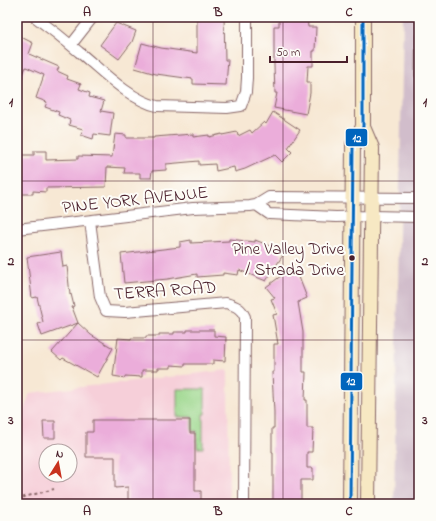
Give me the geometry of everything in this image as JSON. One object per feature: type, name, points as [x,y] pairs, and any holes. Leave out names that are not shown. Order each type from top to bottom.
[{"type":"main road","points":[[363,17],[363,128],[372,148],[368,504]]},
{"type":"main road","points":[[350,504],[353,144],[363,128]]},
{"type":"street","points":[[35,17],[116,83],[150,104],[158,106],[226,108],[241,106],[246,92],[247,17]]},
{"type":"street","points":[[71,45],[93,17]]},
{"type":"street","name":"PINE YORK AVENUE","points":[[17,229],[193,208],[241,207],[256,205],[269,197],[353,196],[419,198]]},
{"type":"street","points":[[256,205],[269,214],[352,217],[419,217]]},
{"type":"street","name":"TERRA ROAD","points":[[90,221],[100,297],[106,311],[125,312],[226,304],[242,310],[245,317],[244,504]]},
{"type":"lane","points":[[419,17],[419,75]]},
{"type":"path","points":[[17,499],[54,489]]},
{"type":"shaded area","points":[[403,17],[419,17],[419,504],[394,504]]},
{"type":"shaded area","points":[[228,370],[229,504],[17,504],[17,430],[30,393]]},
{"type":"green space","points":[[177,389],[205,389],[203,448],[197,448],[197,431],[192,431],[192,417],[177,417]]},
{"type":"building","points":[[197,17],[224,17],[225,60],[228,60],[226,85],[193,84],[193,79],[156,74],[135,68],[142,43],[161,48],[197,53]]},
{"type":"building","points":[[279,17],[307,17],[308,27],[316,27],[313,66],[308,66],[307,82],[310,82],[310,93],[306,114],[274,108],[277,93],[275,93],[274,26],[279,26]]},
{"type":"building","points":[[116,23],[136,31],[132,42],[119,59],[100,45]]},
{"type":"building","points":[[17,35],[33,43],[29,54],[59,67],[57,71],[68,76],[67,79],[81,84],[79,89],[90,93],[89,97],[104,101],[101,111],[113,113],[110,136],[94,134],[93,139],[81,135],[83,129],[69,125],[70,120],[58,115],[59,112],[45,107],[47,102],[36,98],[44,75],[26,67],[17,89]]},
{"type":"building","points":[[273,112],[300,130],[288,148],[292,152],[282,162],[275,155],[235,172],[234,167],[216,171],[215,164],[199,165],[199,161],[166,164],[166,170],[152,171],[151,178],[140,178],[140,173],[124,173],[125,168],[107,167],[106,187],[46,188],[46,192],[33,191],[33,194],[17,194],[17,155],[34,155],[34,151],[46,151],[46,160],[78,159],[78,156],[112,157],[115,134],[126,135],[126,138],[154,138],[193,134],[193,137],[209,135],[209,137],[237,132],[238,136],[250,130],[252,133],[264,122],[266,124]]},
{"type":"building","points":[[229,239],[255,242],[255,240],[268,245],[283,255],[266,281],[239,270],[238,275],[223,273],[223,275],[197,277],[197,274],[168,279],[124,283],[121,254],[180,247],[180,242],[191,240],[191,243],[229,241]]},
{"type":"building","points":[[61,252],[63,267],[67,266],[70,295],[71,294],[74,306],[72,307],[78,323],[42,336],[38,324],[43,322],[37,297],[32,298],[27,257]]},
{"type":"building","points":[[293,267],[300,276],[299,277],[307,298],[298,302],[303,332],[303,372],[306,372],[305,400],[307,400],[307,428],[313,428],[312,452],[307,452],[307,468],[313,468],[313,480],[301,480],[301,504],[273,504],[272,428],[274,428],[274,412],[272,372],[274,372],[274,344],[278,344],[273,315],[277,314],[271,299],[275,298],[266,287]]},
{"type":"building","points":[[78,323],[91,335],[113,348],[97,377],[63,358],[61,360],[52,352]]},
{"type":"building","points":[[187,330],[214,330],[214,336],[226,337],[225,361],[213,360],[213,364],[185,364],[185,366],[171,365],[171,368],[142,370],[142,377],[125,376],[125,378],[113,376],[118,338],[146,338],[146,336],[159,336],[159,334],[187,332]]},
{"type":"building","points":[[93,420],[190,420],[190,433],[195,433],[195,491],[201,491],[201,504],[140,504],[140,501],[128,501],[128,487],[115,488],[115,457],[86,457],[86,432],[93,432]]},
{"type":"building","points":[[43,421],[55,421],[55,438],[44,438]]},
{"type":"transit line","name":"12","points":[[350,504],[353,144],[363,127],[363,17]]},
{"type":"place","name":"Pine Valley Drive / Strada Drive","points":[[352,258]]}]
